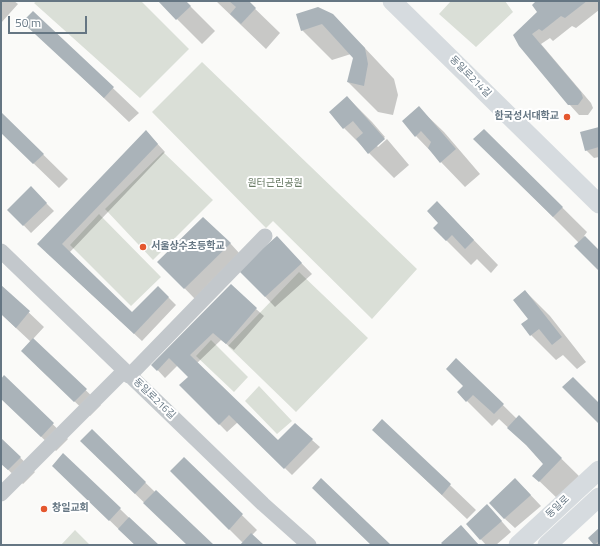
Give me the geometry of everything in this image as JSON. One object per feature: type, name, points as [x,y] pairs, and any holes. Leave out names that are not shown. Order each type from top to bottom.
[{"type":"main road","name":"동일로214길","points":[[392,1],[599,204]]},
{"type":"main road","name":"동일로","points":[[518,545],[599,470]]},
{"type":"main road","name":"동일로","points":[[547,545],[599,497]]},
{"type":"street","points":[[1,494],[265,236]]},
{"type":"street","name":"동일로216길","points":[[1,251],[263,504],[309,545]]},
{"type":"green space","points":[[37,1],[141,1],[189,49],[140,98],[34,3]]},
{"type":"green space","points":[[451,1],[505,1],[513,12],[476,47],[439,14]]},
{"type":"green space","name":"원터근린공원","points":[[202,62],[417,269],[372,319],[273,221],[266,228],[152,112]]},
{"type":"green space","points":[[163,152],[213,200],[153,260],[105,209]]},
{"type":"green space","points":[[99,214],[161,277],[131,306],[70,245]]},
{"type":"green space","points":[[299,272],[368,338],[296,412],[228,346]]},
{"type":"green space","points":[[211,340],[248,377],[234,392],[196,356]]},
{"type":"green space","points":[[259,386],[292,421],[277,434],[245,401]]},
{"type":"green space","points":[[75,530],[90,545],[61,545]]},
{"type":"building","points":[[158,1],[186,1],[191,6],[176,20]]},
{"type":"building","points":[[229,1],[249,1],[256,8],[241,24],[230,14],[236,7]]},
{"type":"building","points":[[536,1],[587,1],[565,18],[561,16],[542,31],[539,29],[532,34],[581,92],[583,98],[578,105],[568,105],[519,46],[513,35],[537,12],[532,5]]},
{"type":"building","points":[[318,7],[333,14],[365,48],[368,64],[364,86],[347,82],[353,58],[322,24],[301,31],[296,14]]},
{"type":"building","points":[[33,11],[114,87],[104,98],[22,22]]},
{"type":"building","points":[[347,96],[385,139],[368,154],[356,139],[363,133],[353,121],[343,129],[329,112]]},
{"type":"building","points":[[419,106],[456,149],[440,163],[428,148],[431,142],[421,131],[415,137],[402,121]]},
{"type":"building","points":[[1,112],[44,154],[33,164],[1,133]]},
{"type":"building","points":[[599,127],[599,147],[585,151],[580,132]]},
{"type":"building","points":[[484,129],[563,207],[553,217],[473,139]]},
{"type":"building","points":[[146,130],[158,144],[62,244],[132,312],[158,286],[169,297],[134,334],[37,244]]},
{"type":"building","points":[[31,186],[47,203],[23,226],[7,210]]},
{"type":"building","points":[[437,201],[474,240],[465,249],[452,235],[446,241],[433,228],[438,223],[427,211]]},
{"type":"building","points":[[203,217],[231,243],[184,289],[157,262]]},
{"type":"building","points":[[277,236],[302,263],[265,297],[238,270]]},
{"type":"building","points":[[585,236],[599,250],[599,271],[574,246]]},
{"type":"building","points":[[231,284],[257,308],[226,344],[213,333],[190,355],[278,440],[295,423],[313,439],[284,469],[229,415],[219,425],[179,385],[188,377],[169,358],[157,371],[151,365]]},
{"type":"building","points":[[1,285],[30,311],[16,328],[1,314]]},
{"type":"building","points":[[525,290],[562,337],[552,345],[539,329],[530,336],[521,324],[528,319],[513,300]]},
{"type":"building","points":[[33,338],[87,389],[74,402],[21,351]]},
{"type":"building","points":[[456,358],[504,404],[494,414],[473,395],[466,402],[457,392],[463,386],[446,369]]},
{"type":"building","points":[[4,375],[54,423],[41,437],[1,399],[1,379]]},
{"type":"building","points":[[573,377],[599,403],[599,424],[562,387]]},
{"type":"building","points":[[519,415],[562,458],[539,482],[532,476],[543,464],[526,445],[507,428]]},
{"type":"building","points":[[382,419],[451,484],[442,495],[372,430]]},
{"type":"building","points":[[92,429],[146,482],[135,494],[80,441]]},
{"type":"building","points":[[1,438],[21,457],[8,470],[1,464]]},
{"type":"building","points":[[63,453],[121,508],[109,521],[52,466]]},
{"type":"building","points":[[184,457],[243,514],[229,530],[170,471]]},
{"type":"building","points":[[321,478],[390,544],[371,545],[312,488]]},
{"type":"building","points":[[515,478],[531,495],[504,519],[489,503]]},
{"type":"building","points":[[156,490],[214,545],[187,545],[143,503]]},
{"type":"building","points":[[487,504],[502,521],[480,540],[466,524]]},
{"type":"building","points":[[129,517],[159,545],[135,545],[118,529]]},
{"type":"building","points":[[461,525],[479,545],[443,545],[441,543]]},
{"type":"building","points":[[599,528],[599,541],[594,545],[588,538]]},
{"type":"building","points":[[251,533],[264,545],[240,545]]},
{"type":"place","name":"한국성서대학교","points":[[567,117]]},
{"type":"place","name":"서울상수초등학교","points":[[143,247]]},
{"type":"place","name":"창일교회","points":[[44,509]]}]
